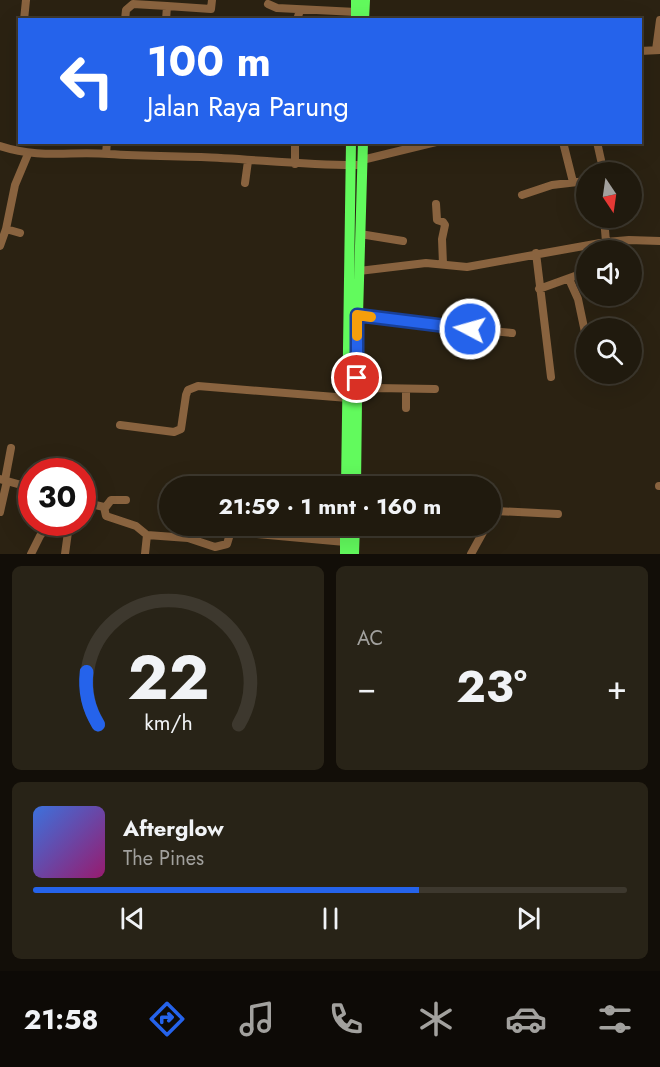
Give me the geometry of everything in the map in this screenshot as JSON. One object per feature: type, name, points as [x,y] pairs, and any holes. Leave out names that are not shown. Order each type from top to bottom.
[{"type":"highway","points":[[358,13],[365,0]]},
{"type":"highway","points":[[351,144],[352,398],[356,476]]},
{"type":"highway","points":[[347,476],[357,315],[363,144]]},
{"type":"highway","points":[[345,536],[345,554]]},
{"type":"highway","points":[[354,554],[355,536]]},
{"type":"street","points":[[24,18],[26,0]]},
{"type":"street","points":[[125,18],[129,6],[139,2],[167,6],[211,4]]},
{"type":"street","points":[[268,4],[277,8],[358,13]]},
{"type":"street","points":[[166,18],[167,6]]},
{"type":"street","points":[[298,18],[300,10]]},
{"type":"street","points":[[642,51],[658,50],[660,20]]},
{"type":"street","points":[[106,154],[108,144]]},
{"type":"street","points":[[295,164],[296,144]]},
{"type":"street","points":[[0,146],[28,154],[106,154],[350,165],[429,144]]},
{"type":"street","points":[[563,144],[573,182]]},
{"type":"street","points":[[597,144],[601,160]]},
{"type":"street","points":[[0,246],[15,185],[28,154]]},
{"type":"street","points":[[245,183],[248,161]]},
{"type":"street","points":[[522,195],[552,185],[576,182]]},
{"type":"street","points":[[436,204],[437,220],[446,225],[442,239],[443,264]]},
{"type":"street","points":[[6,229],[20,232]]},
{"type":"street","points":[[360,234],[402,241]]},
{"type":"street","points":[[642,240],[660,241]]},
{"type":"street","points":[[359,271],[426,263],[456,267],[481,265],[576,247]]},
{"type":"street","points":[[536,253],[551,377]]},
{"type":"street","points":[[539,289],[576,276]]},
{"type":"street","points":[[569,279],[578,299],[582,318]]},
{"type":"street","points":[[357,315],[512,333]]},
{"type":"street","points":[[120,425],[179,431],[188,390],[198,386],[352,398],[376,388],[435,389]]},
{"type":"street","points":[[406,390],[406,408]]},
{"type":"street","points":[[0,512],[11,448]]},
{"type":"street","points":[[126,500],[111,500],[105,508],[106,516],[136,526],[147,535],[189,538],[215,547],[224,546],[230,534],[235,532],[345,542]]},
{"type":"street","points":[[96,506],[105,508]]},
{"type":"street","points":[[501,511],[558,514]]},
{"type":"street","points":[[145,554],[147,535]]},
{"type":"street","points":[[32,554],[40,536]]},
{"type":"street","points":[[65,554],[67,536]]},
{"type":"street","points":[[471,554],[481,536]]},
{"type":"slow traffic","points":[[357,336],[357,315],[371,317]]},
{"type":"route","points":[[357,378],[357,315],[470,329]]}]
